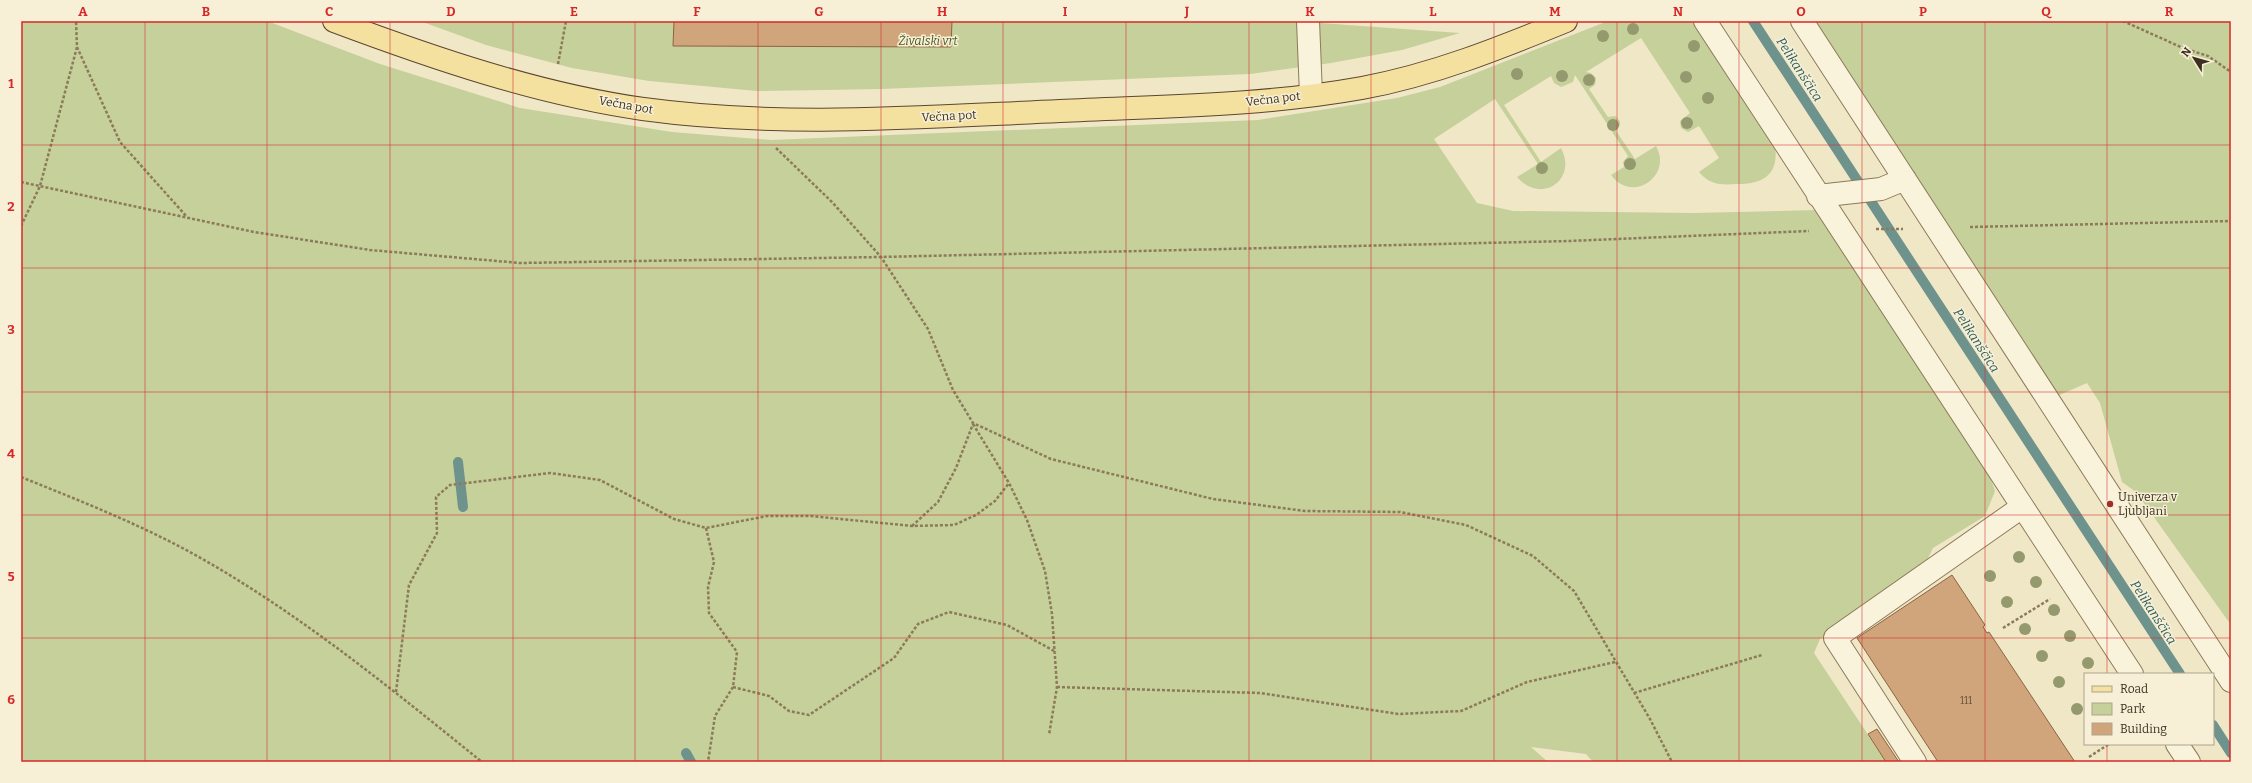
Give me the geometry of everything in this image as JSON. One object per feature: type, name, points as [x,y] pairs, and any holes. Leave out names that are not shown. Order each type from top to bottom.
[{"type":"main road","name":"Večna pot","points":[[334,21],[400,46],[473,69],[552,90],[639,108],[748,119],[895,119],[1245,103],[1363,88],[1424,73],[1493,50],[1566,21]]},
{"type":"lane","points":[[1308,21],[1311,95]]},
{"type":"lane","points":[[1705,21],[1824,195],[1850,229],[2022,507],[2131,673]]},
{"type":"lane","points":[[1802,21],[1905,179],[1928,228],[2231,681]]},
{"type":"lane","points":[[1824,195],[1880,189],[1905,179]]},
{"type":"lane","points":[[1916,762],[1835,638],[2022,507]]},
{"type":"lane","points":[[2178,745],[2189,762]]},
{"type":"path","points":[[21,226],[40,186],[77,47],[76,21]]},
{"type":"path","points":[[552,90],[566,21]]},
{"type":"path","points":[[2123,21],[2183,48],[2208,56],[2231,72]]},
{"type":"path","points":[[77,47],[120,142],[187,218]]},
{"type":"path","points":[[748,119],[832,202],[881,257],[928,329],[953,390],[1009,483],[1027,520],[1045,571],[1056,652],[1057,687],[1049,735]]},
{"type":"path","points":[[21,182],[254,232],[370,250],[520,263],[881,257],[1569,241],[1850,229],[2231,221]]},
{"type":"path","points":[[912,526],[938,502],[956,468],[973,423]]},
{"type":"path","points":[[973,423],[1051,459],[1212,499],[1305,511],[1400,512],[1466,525],[1533,556],[1574,591],[1650,719],[1672,762]]},
{"type":"path","points":[[396,692],[409,585],[437,533],[436,497],[450,485],[550,473],[600,480],[674,519],[706,528],[767,516],[811,516],[912,526],[954,525],[976,515],[995,501],[1009,483]]},
{"type":"path","points":[[21,477],[119,517],[205,560],[285,610],[396,692],[482,762]]},
{"type":"path","points":[[706,528],[714,562],[708,587],[709,613],[737,652],[732,687],[714,716],[708,762]]},
{"type":"path","points":[[2003,628],[2074,584]]},
{"type":"path","points":[[732,687],[769,696],[789,711],[809,715],[894,658],[918,624],[949,612],[1007,625],[1056,652]]},
{"type":"path","points":[[1634,693],[1762,655]]},
{"type":"path","points":[[1057,687],[1260,693],[1398,714],[1460,711],[1527,682],[1615,662]]},
{"type":"path","points":[[2089,757],[2107,745]]},
{"type":"green space","points":[[21,21],[267,21],[380,64],[520,108],[672,132],[771,140],[1258,120],[1397,98],[1440,87],[1608,21],[1694,21],[1775,146],[1775,164],[1768,176],[1762,179],[1747,184],[1721,184],[1707,180],[1699,172],[1719,158],[1699,126],[1688,132],[1681,128],[1680,121],[1690,113],[1641,38],[1586,72],[1591,73],[1596,78],[1595,85],[1589,89],[1608,117],[1615,116],[1620,121],[1620,125],[1616,131],[1635,159],[1656,146],[1660,157],[1659,167],[1655,176],[1648,183],[1629,187],[1620,183],[1611,175],[1624,167],[1623,162],[1628,156],[1575,75],[1573,82],[1561,87],[1554,83],[1551,76],[1504,105],[1541,162],[1561,148],[1565,160],[1565,170],[1561,179],[1546,189],[1536,189],[1526,185],[1517,177],[1538,164],[1495,99],[1434,139],[1477,203],[1513,211],[1694,213],[1818,210],[1985,462],[1995,491],[1985,516],[1933,548],[1915,585],[1820,639],[1814,653],[1886,762],[1593,762],[1586,754],[1531,747],[1548,762],[21,762]]},
{"type":"green space","name":"Živalski vrt","points":[[420,21],[1329,21],[1320,23],[1460,33],[1402,50],[1331,63],[1250,74],[881,89],[757,91],[649,81],[572,68],[486,45]]},
{"type":"green space","points":[[1812,21],[2231,21],[2231,625],[2136,492],[2122,482],[2100,403],[2087,383],[2057,396]]},
{"type":"building","points":[[674,21],[952,21],[951,47],[673,46]]},
{"type":"building","points":[[1952,575],[1985,625],[1983,627],[1987,633],[1989,632],[2075,762],[1938,762],[1857,638]]},
{"type":"building","points":[[1877,729],[1899,762],[1886,762],[1868,734]]},
{"type":"waterway","name":"Pelikanščica","points":[[1753,21],[2179,673]]},
{"type":"waterway","points":[[458,462],[463,507]]},
{"type":"waterway","name":"Pelikanščica","points":[[2214,727],[2231,753]]},
{"type":"waterway","points":[[686,753],[691,762]]},
{"type":"place","name":"Univerza v Ljubljani","points":[[2110,504]]}]
